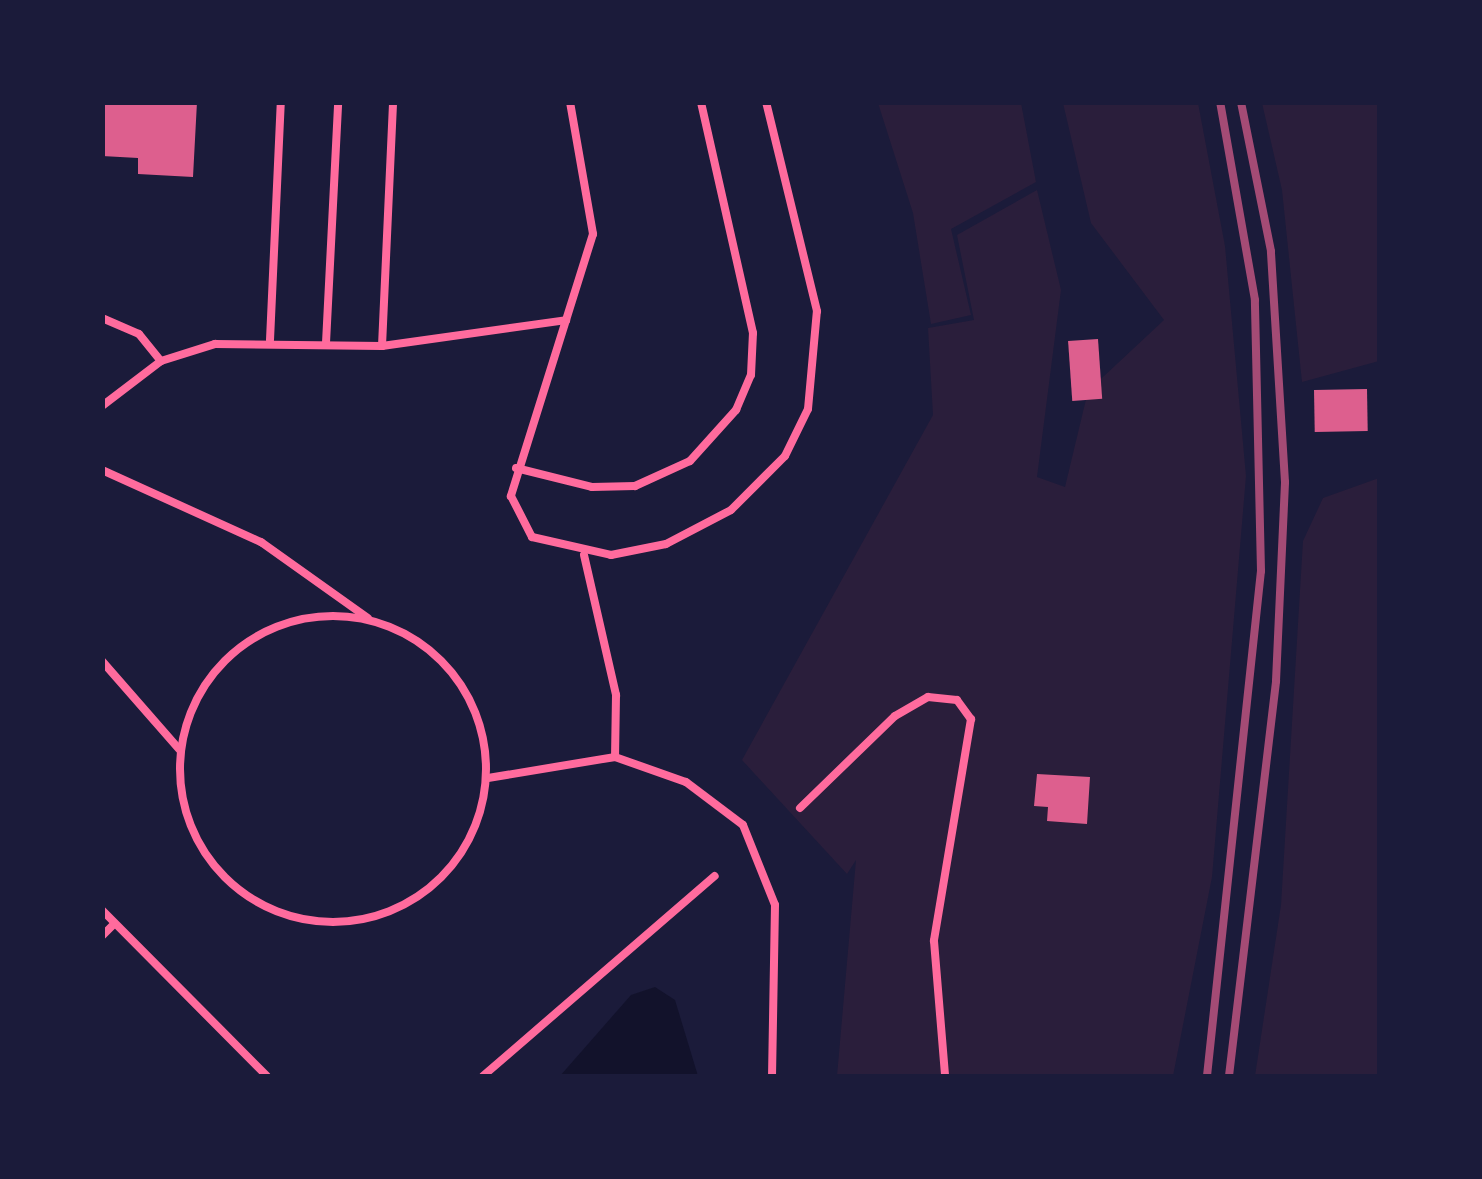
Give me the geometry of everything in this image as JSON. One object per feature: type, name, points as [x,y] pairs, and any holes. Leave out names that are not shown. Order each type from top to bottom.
[{"type":"lane","points":[[270,340],[281,102]]},
{"type":"lane","points":[[326,343],[338,102]]},
{"type":"lane","points":[[382,346],[393,102]]},
{"type":"lane","points":[[570,102],[594,216],[566,320],[516,468],[511,496],[522,528],[584,555],[636,554],[695,531],[751,493],[799,434],[815,378],[817,311],[766,102]]},
{"type":"lane","points":[[516,468],[592,487],[635,486],[690,461],[736,410],[752,375],[754,333],[701,102]]},
{"type":"lane","points":[[102,318],[139,334],[161,362]]},
{"type":"lane","points":[[102,406],[161,362],[270,340],[382,346],[566,320]]},
{"type":"lane","points":[[102,470],[261,542],[371,621],[416,640],[452,672],[476,714],[488,778],[458,858],[422,894],[376,917],[325,923],[276,912],[220,872],[181,798],[179,750],[196,698],[227,657],[287,625],[371,621]]},
{"type":"lane","points":[[584,555],[616,695],[614,756]]},
{"type":"lane","points":[[102,661],[179,750]]},
{"type":"lane","points":[[800,808],[894,716],[928,697],[956,700],[971,720],[934,941],[945,1076]]},
{"type":"lane","points":[[488,778],[614,756],[706,793],[761,852],[779,953],[772,1076]]},
{"type":"lane","points":[[483,1076],[715,876]]},
{"type":"lane","points":[[102,910],[267,1076]]},
{"type":"lane","points":[[102,936],[114,924]]},
{"type":"shaded area","points":[[878,103],[1021,103],[1036,182],[951,229],[971,315],[931,324],[913,213]]},
{"type":"shaded area","points":[[1063,103],[1198,103],[1225,246],[1246,476],[1212,877],[1173,1076],[837,1076],[856,860],[847,874],[742,760],[933,415],[928,328],[974,320],[957,235],[1037,190],[1061,290],[1037,477],[1065,487],[1088,391],[1164,320],[1091,223]]},
{"type":"shaded area","points":[[1262,103],[1379,103],[1379,361],[1302,382],[1282,190]]},
{"type":"shaded area","points":[[1379,478],[1379,1076],[1255,1076],[1281,905],[1303,541],[1323,498]]},
{"type":"shaded area","points":[[655,987],[675,1000],[698,1076],[560,1076],[631,995]]},
{"type":"building","points":[[102,102],[197,102],[193,177],[138,174],[138,158],[102,156]]},
{"type":"building","points":[[1098,339],[1102,399],[1072,401],[1068,341]]},
{"type":"building","points":[[1367,389],[1368,431],[1315,432],[1314,390]]},
{"type":"building","points":[[1037,774],[1090,777],[1087,824],[1047,821],[1048,807],[1034,806]]},
{"type":"railway","points":[[1207,1076],[1261,571],[1255,300],[1220,102]]},
{"type":"railway","points":[[1229,1076],[1276,681],[1285,482],[1271,251],[1241,102]]}]
